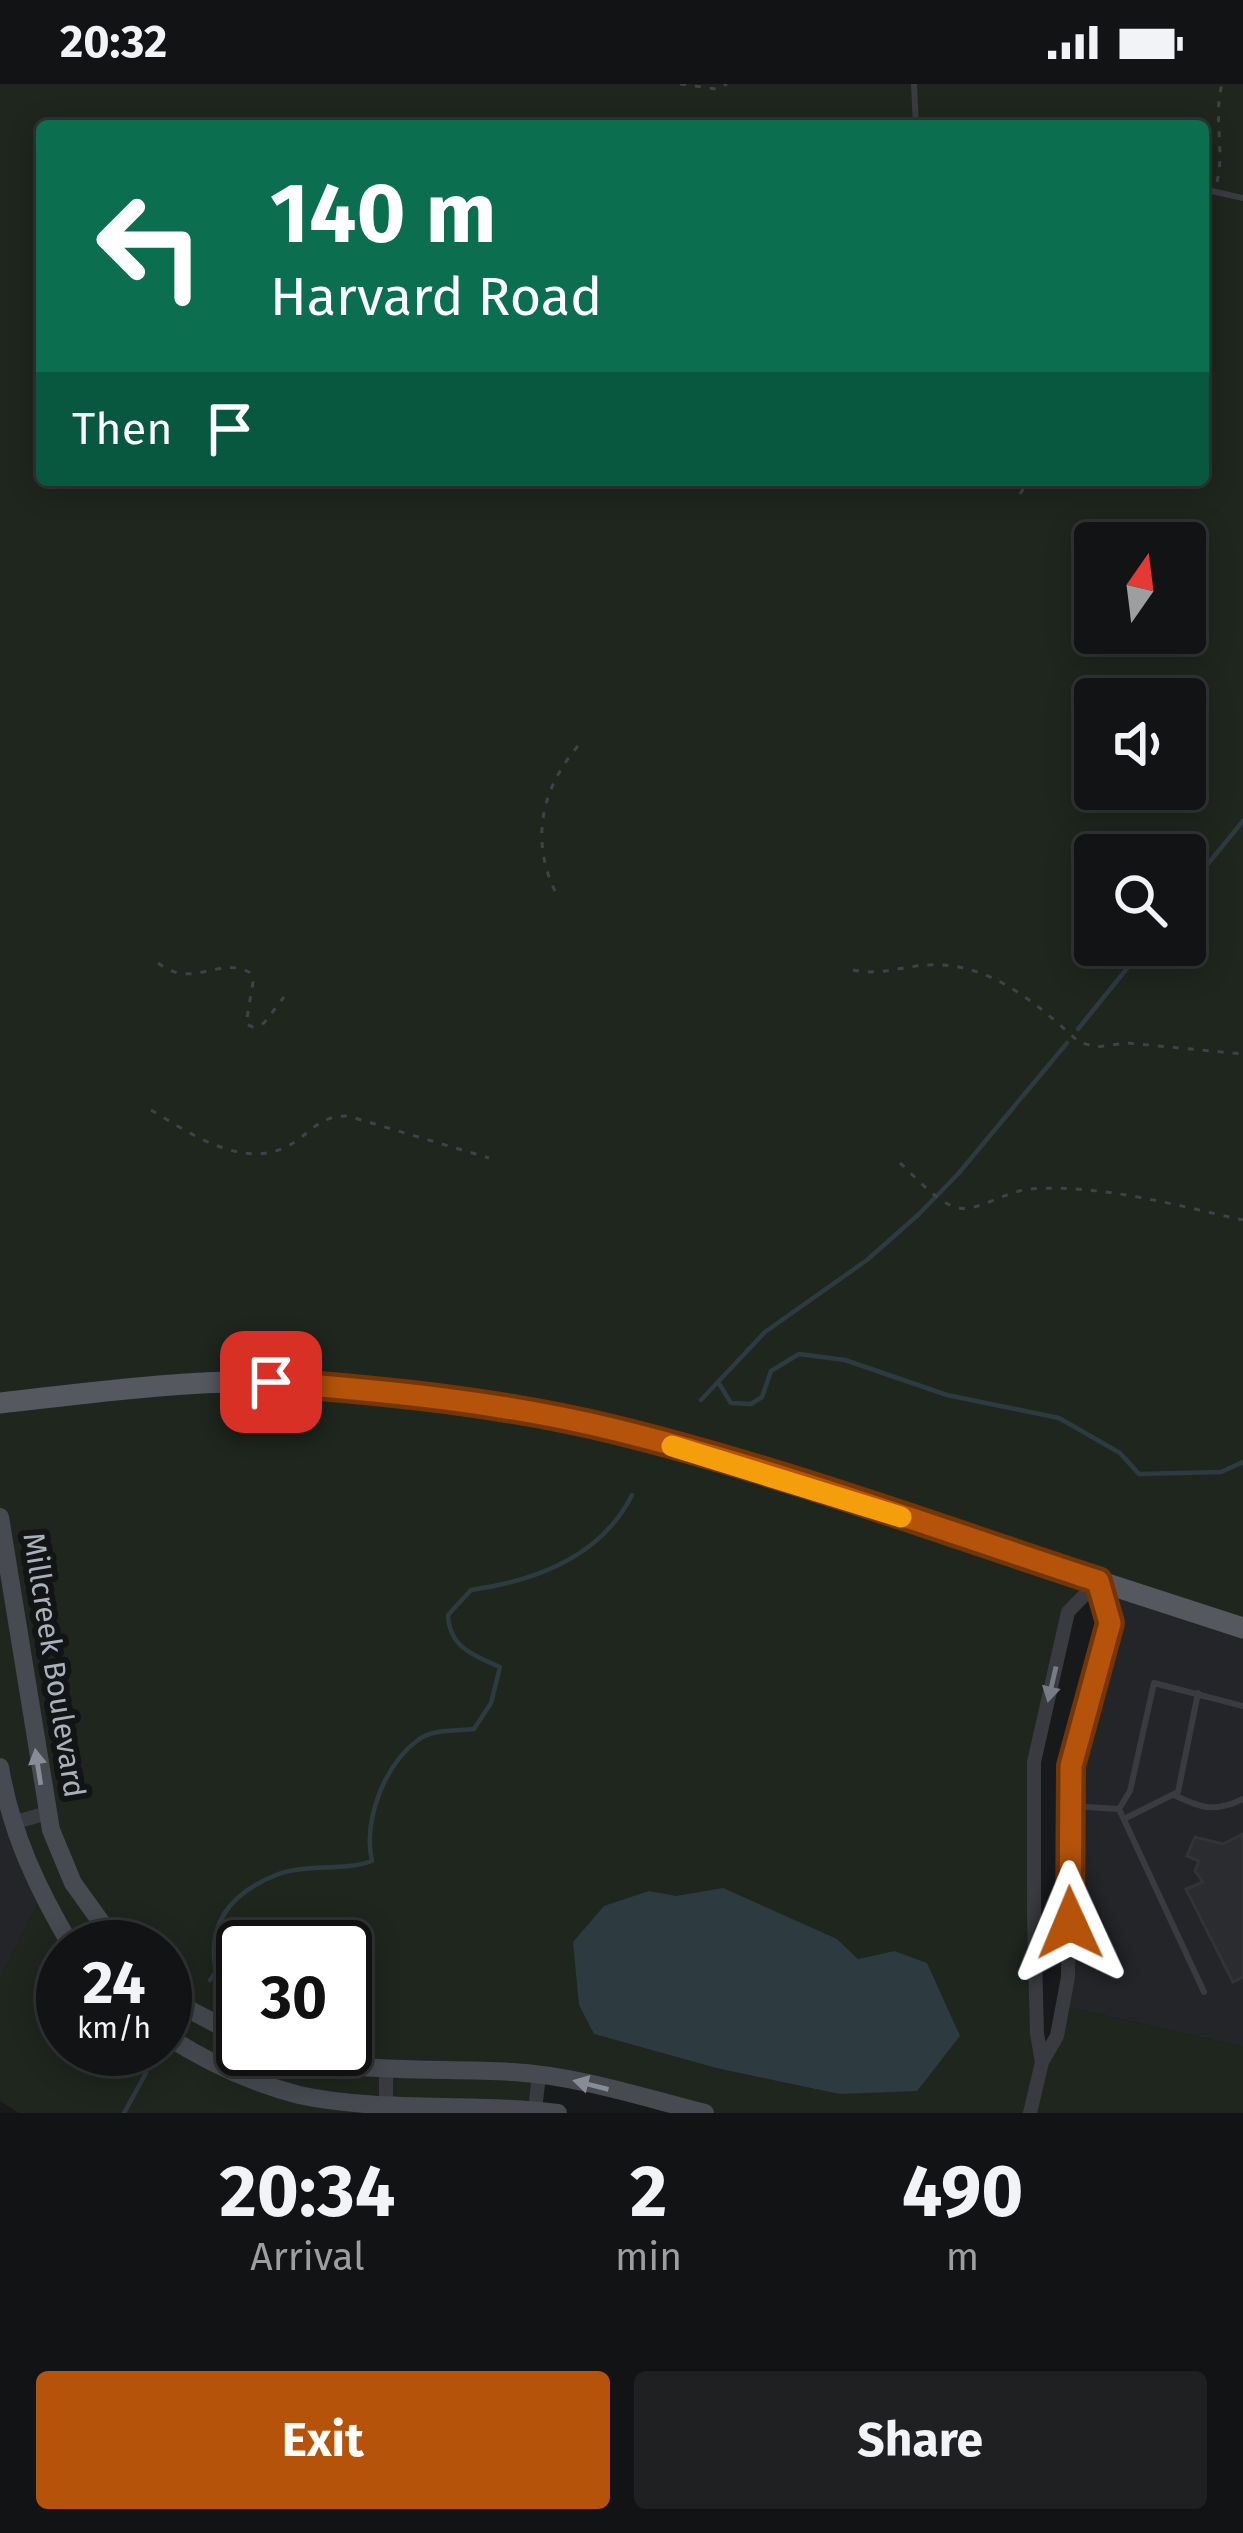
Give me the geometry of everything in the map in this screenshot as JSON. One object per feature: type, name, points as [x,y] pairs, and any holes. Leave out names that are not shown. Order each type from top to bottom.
[{"type":"main road","points":[[0,1403],[115,1390],[271,1382],[456,1398],[616,1430],[800,1484],[1243,1628]]},
{"type":"street","name":"Millcreek Boulevard","points":[[0,1517],[47,1813],[74,1882],[100,1920]]},
{"type":"street","points":[[1030,2113],[1042,2062],[1057,2036],[1068,1977],[1071,1766],[1110,1623],[1098,1581],[1068,1612],[1034,1762],[1037,2015],[1042,2062]]},
{"type":"street","points":[[0,1767],[6,1826],[56,1920]]},
{"type":"street","points":[[1034,1806],[1068,1806]]},
{"type":"street","points":[[6,1826],[47,1813]]},
{"type":"street","points":[[192,2052],[250,2080],[303,2096],[558,2113]]},
{"type":"street","points":[[372,2067],[539,2075],[705,2113]]},
{"type":"street","points":[[386,2068],[386,2104]]},
{"type":"street","points":[[535,2112],[539,2075]]},
{"type":"lane","points":[[914,84],[916,120]]},
{"type":"lane","points":[[1209,188],[1243,198]]},
{"type":"lane","points":[[1119,1809],[1130,1791],[1154,1683],[1243,1706]]},
{"type":"lane","points":[[1124,1819],[1178,1792],[1198,1693]]},
{"type":"lane","points":[[1174,1795],[1223,1810],[1243,1799]]},
{"type":"lane","points":[[1068,1806],[1119,1809]]},
{"type":"lane","points":[[1119,1809],[1204,1992]]},
{"type":"path","points":[[680,84],[716,89],[727,84]]},
{"type":"path","points":[[1209,205],[1220,145],[1215,108],[1222,84]]},
{"type":"path","points":[[1020,494],[1025,486]]},
{"type":"path","points":[[555,891],[541,842],[545,798],[558,770],[578,746]]},
{"type":"path","points":[[158,963],[171,973],[188,975],[229,968],[249,972],[253,982],[247,1024],[253,1027],[263,1024],[284,997]]},
{"type":"path","points":[[853,970],[872,974],[900,968],[962,967],[992,975],[1079,1042],[1096,1047],[1127,1042],[1243,1054]]},
{"type":"path","points":[[151,1110],[209,1145],[233,1153],[274,1150],[296,1142],[330,1116],[348,1116],[489,1158]]},
{"type":"path","points":[[900,1163],[955,1208],[968,1209],[1026,1189],[1056,1189],[1192,1207],[1243,1220]]},
{"type":"shaded area","points":[[0,84],[1243,84],[1243,1628],[1099,1581],[1068,1612],[1034,1762],[1042,2060],[1063,2006],[1243,2047],[1243,2113],[705,2113],[545,2075],[535,2110],[558,2113],[19,2113],[0,2101],[0,1980],[42,1896],[0,1767]],"holes":[[[649,1891],[837,1939],[858,1959],[894,1951],[839,2094],[716,2068],[594,2034]]]},
{"type":"shaded area","points":[[1098,1581],[1243,1628],[1243,2047],[1063,2006],[1068,1806],[1110,1623]]},
{"type":"shaded area","points":[[0,1767],[42,1896],[0,1980]]},
{"type":"shaded area","points":[[723,1888],[837,1939],[858,1959],[894,1951],[927,1963],[960,2036],[917,2091],[839,2094],[716,2068],[594,2034],[579,2005],[573,1942],[604,1906],[649,1891],[676,1896]]},
{"type":"building","points":[[1243,1834],[1243,1977],[1233,1982],[1186,1889],[1203,1882],[1195,1871],[1199,1861],[1187,1856],[1195,1837],[1223,1844]]},
{"type":"waterway","points":[[1206,866],[1243,821]]},
{"type":"waterway","points":[[1078,1029],[1129,966]]},
{"type":"waterway","points":[[701,1400],[765,1332],[867,1260],[919,1214],[1067,1043]]},
{"type":"waterway","points":[[718,1382],[731,1403],[751,1404],[762,1397],[771,1371],[799,1354],[845,1360],[947,1395],[1059,1418],[1120,1453],[1139,1474],[1221,1472],[1243,1462]]},
{"type":"waterway","points":[[210,1980],[216,1972],[219,1925],[235,1901],[260,1882],[288,1871],[372,1861],[374,1812],[395,1764],[423,1736],[474,1729],[491,1703],[500,1667],[458,1643],[448,1615],[471,1590],[542,1572],[584,1550],[619,1517],[632,1495]]},
{"type":"waterway","points":[[124,2113],[144,2076]]},
{"type":"slow traffic","points":[[672,1446],[901,1517]]},
{"type":"route","points":[[271,1382],[456,1398],[616,1430],[1098,1581],[1110,1623],[1071,1766],[1070,1923]]}]
